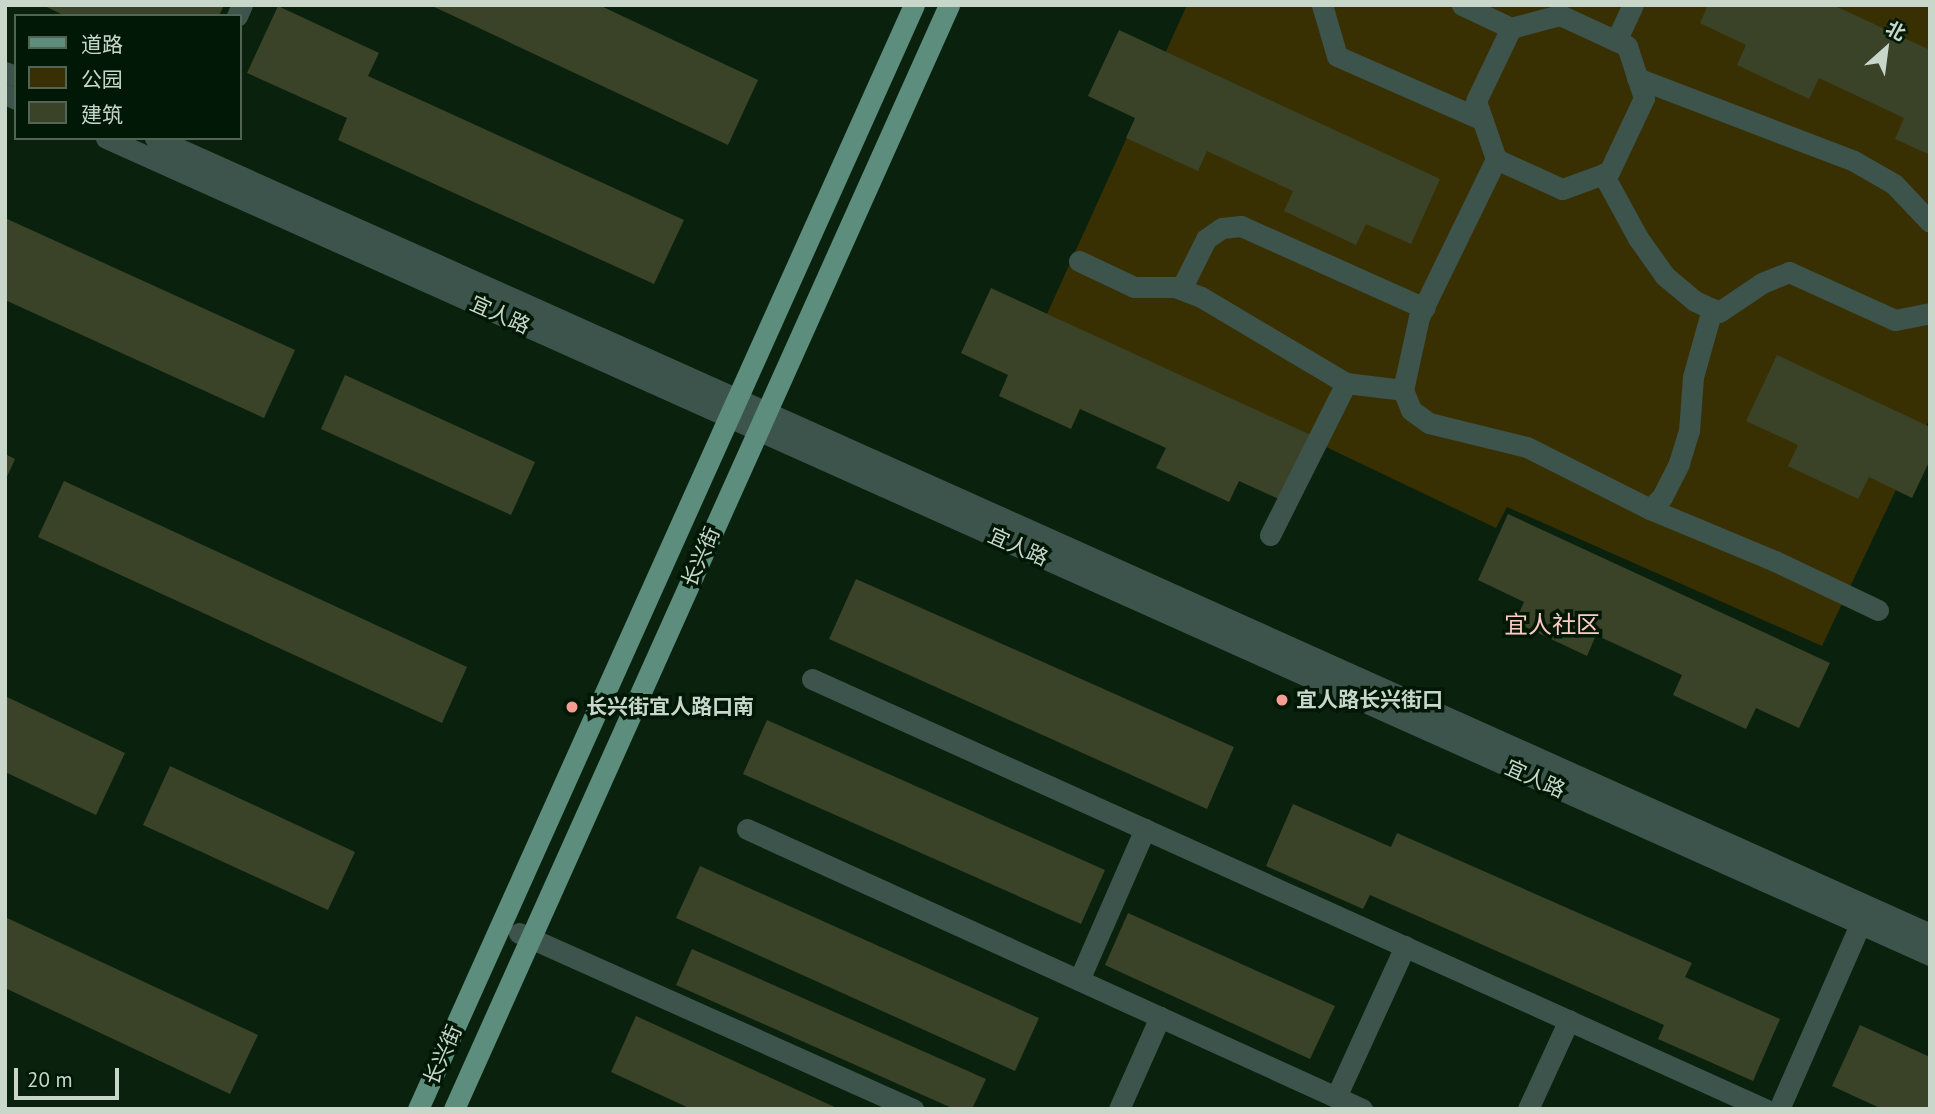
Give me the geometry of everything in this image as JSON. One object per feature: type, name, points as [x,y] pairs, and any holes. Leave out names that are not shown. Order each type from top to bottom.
[{"type":"main road","name":"长兴街","points":[[418,1109],[914,5]]},
{"type":"main road","name":"长兴街","points":[[454,1109],[525,936],[762,421],[949,5]]},
{"type":"street","points":[[1322,5],[1336,56],[1483,120]]},
{"type":"street","points":[[1462,5],[1511,28],[1562,10],[1627,46],[1644,98],[1609,172],[1562,189],[1496,159]]},
{"type":"street","points":[[1616,41],[1633,5]]},
{"type":"street","points":[[1511,28],[1476,101],[1496,159],[1424,308],[1408,355],[1404,390],[1411,410],[1429,423],[1527,447],[1650,509],[1775,561],[1878,610]]},
{"type":"street","points":[[1637,78],[1854,161],[1894,184],[1930,222]]},
{"type":"street","name":"宜人路","points":[[117,140],[175,151]]},
{"type":"street","name":"宜人路","points":[[158,140],[175,151],[733,408],[1864,915],[1930,955]]},
{"type":"street","points":[[1603,174],[1665,276],[1695,301],[1719,312],[1762,283],[1789,272],[1895,320],[1930,313]]},
{"type":"street","points":[[1181,289],[1206,239],[1222,228],[1241,226],[1424,308]]},
{"type":"street","points":[[1079,261],[1134,287],[1181,289],[1346,383],[1404,390]]},
{"type":"street","points":[[1650,509],[1662,497],[1689,431],[1693,377],[1712,309]]},
{"type":"street","points":[[1270,535],[1346,383]]},
{"type":"street","points":[[812,679],[1765,1109]]},
{"type":"street","points":[[747,829],[1362,1109]]},
{"type":"street","points":[[1079,980],[1145,829]]},
{"type":"street","name":"宜人路","points":[[1864,915],[1930,934]]},
{"type":"street","points":[[1779,1109],[1864,915]]},
{"type":"street","points":[[525,936],[913,1109]]},
{"type":"street","points":[[1336,1097],[1405,946]]},
{"type":"street","points":[[1119,1109],[1160,1017]]},
{"type":"street","points":[[1528,1109],[1569,1020]]},
{"type":"green space","points":[[1187,5],[1930,5],[1930,418],[1822,646],[1507,507],[1496,528],[1047,314]]},
{"type":"building","points":[[43,5],[224,5],[220,14],[61,14]]},
{"type":"building","points":[[430,5],[599,5],[758,80],[728,145]]},
{"type":"building","points":[[1708,5],[1833,5],[1930,50],[1930,155],[1895,139],[1904,118],[1819,78],[1809,99],[1737,65],[1746,45],[1700,23]]},
{"type":"building","points":[[278,6],[379,53],[368,76],[684,220],[654,284],[338,140],[347,118],[247,73]]},
{"type":"building","points":[[1119,30],[1440,179],[1411,244],[1366,224],[1356,245],[1284,211],[1293,191],[1207,151],[1198,171],[1126,138],[1135,118],[1088,96]]},
{"type":"building","points":[[5,218],[295,350],[264,418],[5,300]]},
{"type":"building","points":[[991,288],[1313,436],[1283,501],[1239,481],[1229,502],[1156,468],[1166,448],[1080,409],[1071,429],[999,396],[1008,375],[961,353]]},
{"type":"building","points":[[1777,355],[1930,427],[1930,460],[1912,498],[1869,477],[1858,499],[1788,466],[1798,445],[1746,421]]},
{"type":"building","points":[[345,375],[535,462],[511,515],[321,429]]},
{"type":"building","points":[[5,454],[15,459],[5,481]]},
{"type":"building","points":[[64,481],[467,667],[442,723],[38,537]]},
{"type":"building","points":[[1508,514],[1830,663],[1799,728],[1756,708],[1746,729],[1673,695],[1682,675],[1596,635],[1587,656],[1515,622],[1524,602],[1478,580]]},
{"type":"building","points":[[856,579],[1234,747],[1207,809],[829,639]]},
{"type":"building","points":[[5,696],[125,753],[96,815],[5,772]]},
{"type":"building","points":[[767,720],[1105,870],[1081,924],[743,774]]},
{"type":"building","points":[[170,766],[355,852],[328,910],[143,825]]},
{"type":"building","points":[[1293,804],[1391,847],[1397,833],[1692,963],[1685,977],[1780,1019],[1753,1081],[1658,1039],[1664,1025],[1370,895],[1363,909],[1266,866]]},
{"type":"building","points":[[700,866],[1039,1018],[1015,1071],[676,918]]},
{"type":"building","points":[[1128,913],[1335,1006],[1310,1059],[1105,965]]},
{"type":"building","points":[[5,917],[258,1035],[230,1094],[5,988]]},
{"type":"building","points":[[692,949],[986,1079],[972,1109],[954,1109],[676,985]]},
{"type":"building","points":[[636,1016],[839,1109],[691,1109],[611,1072]]},
{"type":"building","points":[[1860,1025],[1930,1057],[1930,1109],[1882,1109],[1832,1086]]},
{"type":"place","name":"宜人路长兴街口","points":[[1282,700]]},
{"type":"place","name":"长兴街宜人路口南","points":[[572,707]]},
{"type":"district","name":"宜人社区","points":[[1552,625]]}]
